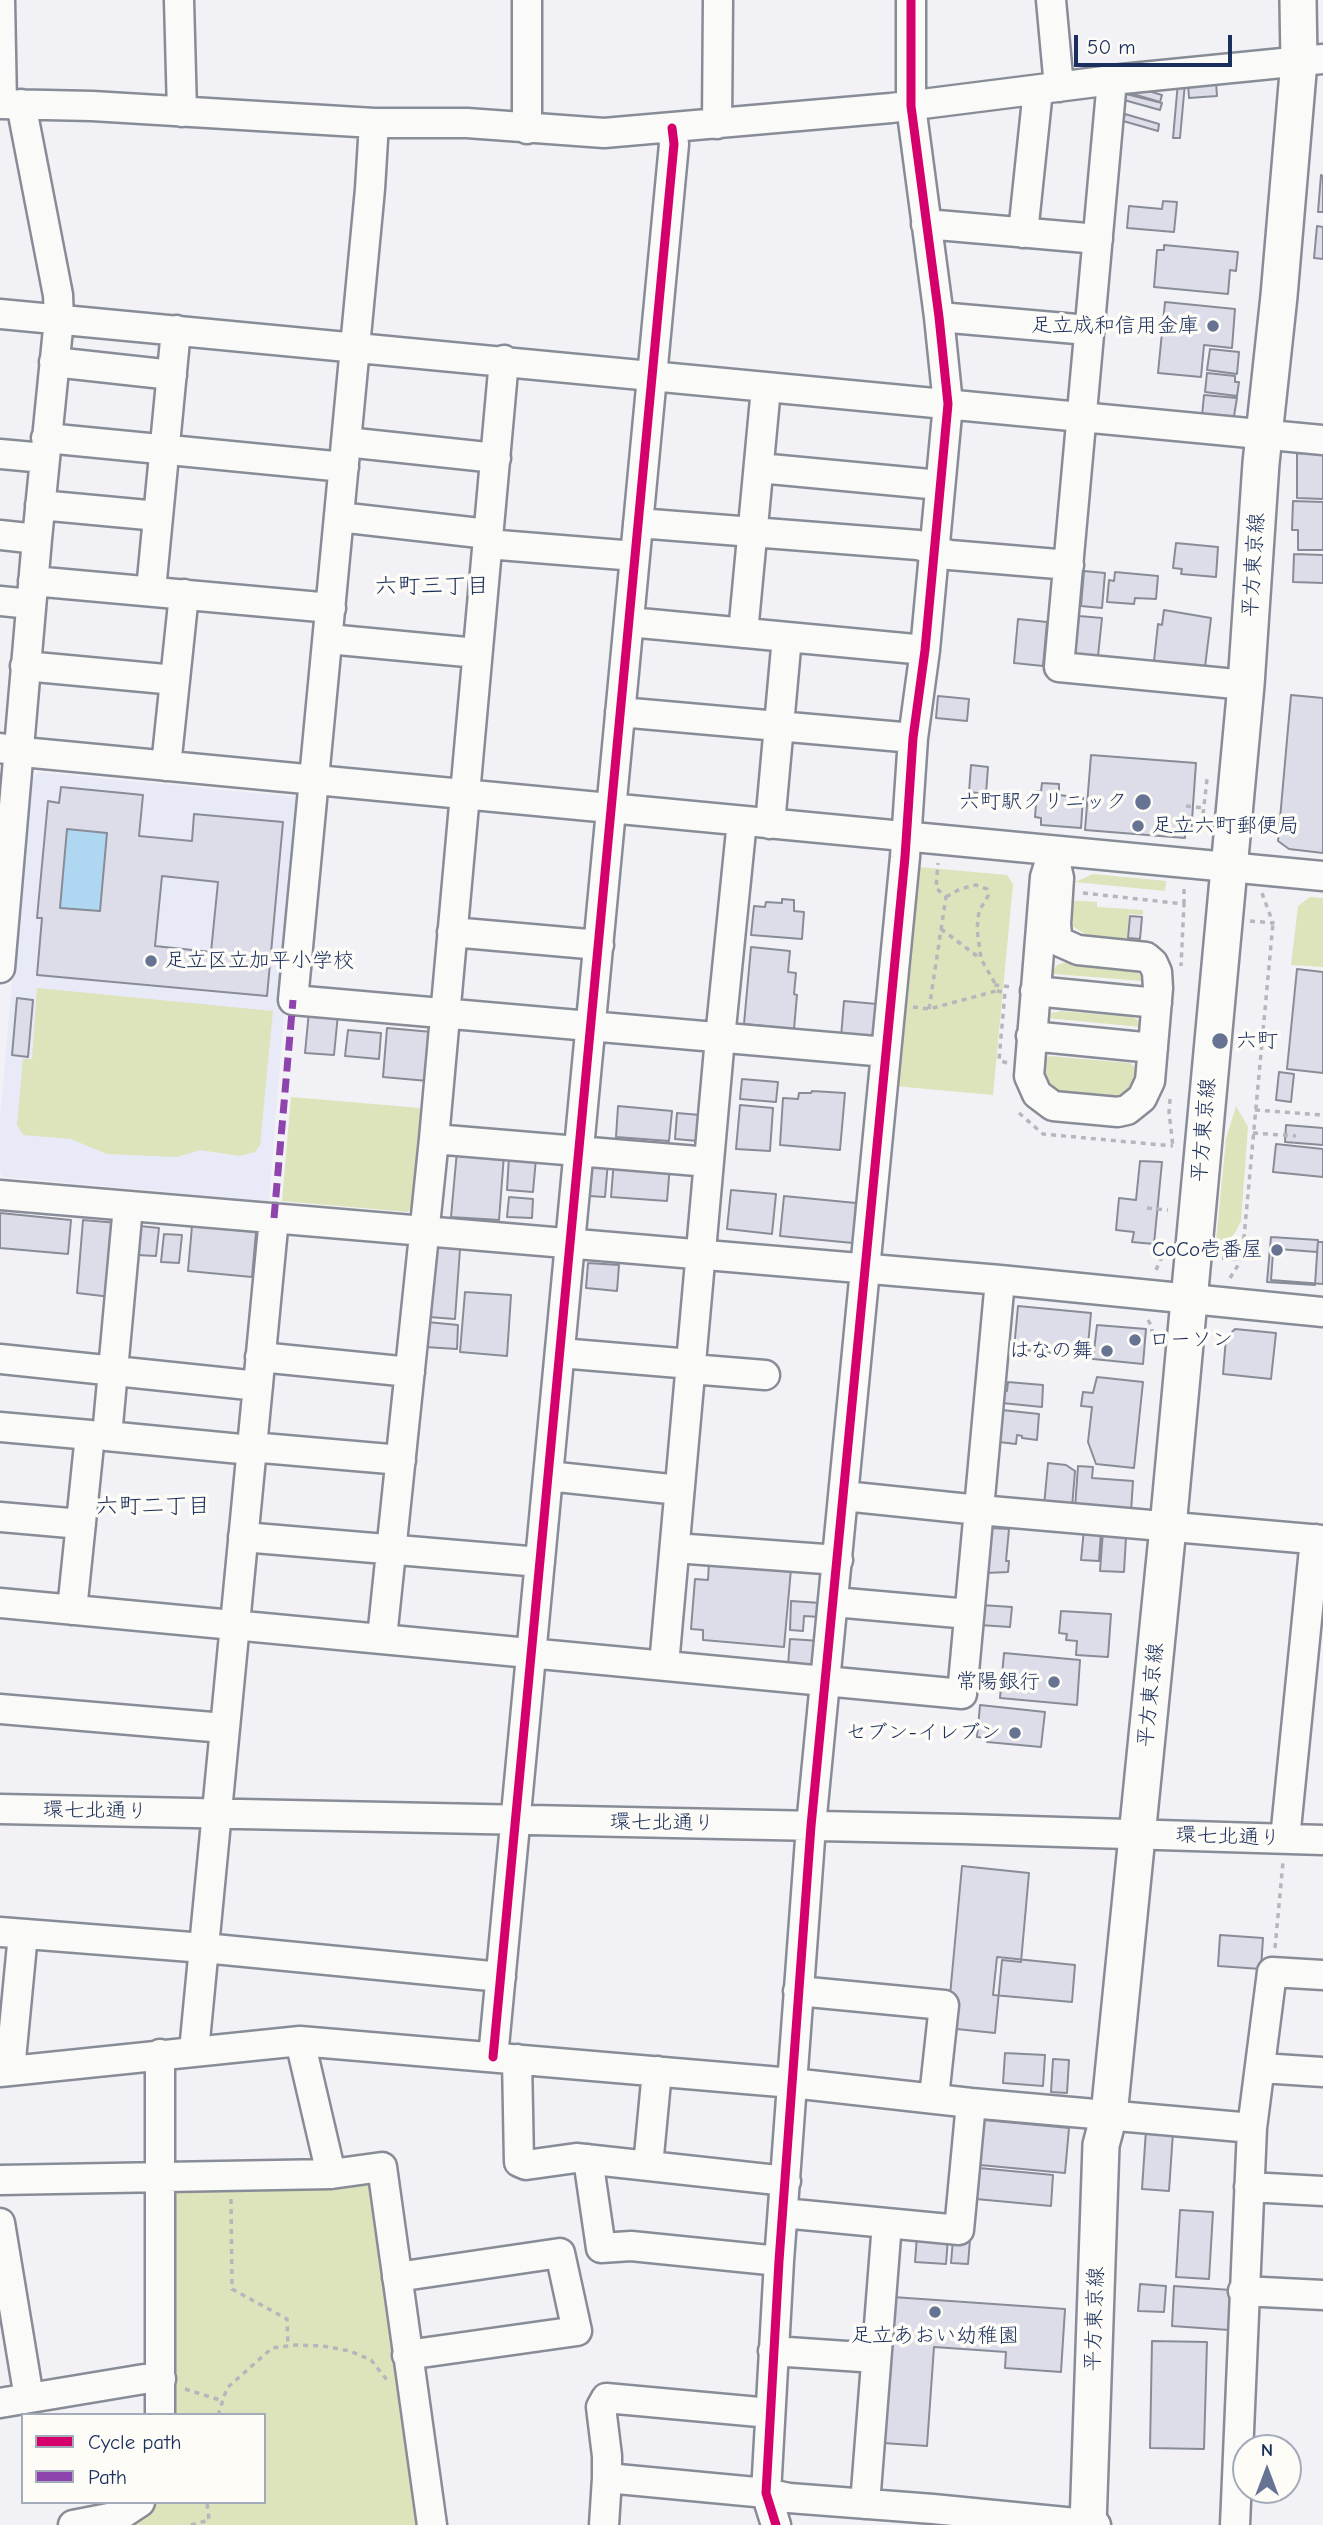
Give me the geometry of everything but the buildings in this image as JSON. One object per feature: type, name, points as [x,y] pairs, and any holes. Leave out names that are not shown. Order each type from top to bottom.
[{"type":"main road","name":"平方東京線","points":[[1088,2525],[1101,2145],[1109,2115],[1189,1298],[1174,1250],[1229,867],[1246,685],[1264,434],[1279,296],[1311,60],[1298,0]]},
{"type":"main road","name":"平方東京線","points":[[1103,2525],[1117,2147],[1109,2115]]},
{"type":"street","points":[[0,0],[8,104],[58,295],[59,319],[26,666],[14,750],[0,968]]},
{"type":"street","points":[[179,0],[181,112]]},
{"type":"street","points":[[527,0],[527,129]]},
{"type":"street","points":[[717,124],[718,0]]},
{"type":"street","points":[[776,2525],[766,2493],[773,2351],[811,1826],[886,1052],[913,738],[925,650],[948,404],[911,106],[911,0]]},
{"type":"street","points":[[1023,233],[1049,88],[1051,0]]},
{"type":"street","points":[[8,104],[92,106],[374,122],[467,123],[587,133],[911,106],[1112,80],[1311,60]]},
{"type":"street","points":[[1112,80],[1059,667],[1246,685]]},
{"type":"street","points":[[374,122],[293,1000],[886,1052]]},
{"type":"street","points":[[672,128],[674,144],[500,1977],[505,2058],[519,2162],[526,2165],[576,2158],[786,2181]]},
{"type":"street","points":[[926,224],[1098,239]]},
{"type":"street","points":[[0,314],[1323,440]]},
{"type":"street","points":[[939,317],[1088,330]]},
{"type":"street","points":[[151,590],[176,330]]},
{"type":"street","points":[[382,1638],[434,1139],[504,360]]},
{"type":"street","points":[[54,362],[172,375]]},
{"type":"street","points":[[743,633],[766,388]]},
{"type":"street","points":[[0,454],[45,448],[496,458]]},
{"type":"street","points":[[759,468],[940,485]]},
{"type":"street","points":[[40,505],[158,516]]},
{"type":"street","points":[[339,517],[488,539],[635,556]]},
{"type":"street","points":[[638,523],[918,545],[950,555],[1069,565]]},
{"type":"street","points":[[0,535],[37,539]]},
{"type":"street","points":[[0,601],[32,592],[151,590],[331,608]]},
{"type":"street","points":[[166,766],[184,594]]},
{"type":"street","points":[[629,622],[925,650]]},
{"type":"street","points":[[664,1661],[720,1038],[756,822],[778,727],[787,637]]},
{"type":"street","points":[[328,639],[477,653]]},
{"type":"street","points":[[26,666],[175,680]]},
{"type":"street","points":[[620,712],[913,738]]},
{"type":"street","points":[[14,750],[1323,876]]},
{"type":"street","points":[[1053,852],[1059,878],[1056,924],[1060,942],[1078,950],[1146,957],[1157,972],[1150,1081],[1136,1105],[1118,1112],[1061,1107],[1045,1101],[1031,1085],[1028,1067],[1031,1036],[1021,989],[1045,877],[1053,852]]},
{"type":"street","points":[[452,932],[599,945]]},
{"type":"street","points":[[1021,989],[1157,1003]]},
{"type":"street","points":[[1031,1036],[1153,1048]]},
{"type":"street","points":[[434,1139],[709,1162]]},
{"type":"street","points":[[0,1195],[1000,1280],[1323,1312]]},
{"type":"street","points":[[72,1610],[80,1524],[113,1371],[128,1206]]},
{"type":"street","points":[[194,2051],[274,1218]]},
{"type":"street","points":[[0,1603],[234,1626],[664,1661],[962,1694],[1000,1280]]},
{"type":"street","points":[[560,1353],[765,1375]]},
{"type":"street","points":[[260,1357],[410,1372]]},
{"type":"street","points":[[0,1359],[258,1385]]},
{"type":"street","points":[[0,1427],[401,1460]]},
{"type":"street","points":[[548,1476],[679,1490]]},
{"type":"street","points":[[844,1496],[1319,1539],[1313,1658],[1285,1839]]},
{"type":"street","points":[[0,1517],[80,1524]]},
{"type":"street","points":[[243,1538],[540,1562]]},
{"type":"street","points":[[675,1548],[838,1560]]},
{"type":"street","points":[[834,1602],[969,1614]]},
{"type":"street","points":[[0,1709],[224,1728]]},
{"type":"street","name":"環七北通り","points":[[0,1809],[1137,1833],[1323,1840]]},
{"type":"street","points":[[500,1977],[204,1948],[12,1933],[5,2071],[300,2041],[792,2083],[971,2103],[1252,2128]]},
{"type":"street","points":[[1235,2525],[1252,2128],[1272,1972],[1323,1975]]},
{"type":"street","points":[[798,1991],[944,2005],[934,2097]]},
{"type":"street","points":[[300,2041],[331,2174]]},
{"type":"street","points":[[160,2054],[160,2413]]},
{"type":"street","points":[[1261,2068],[1323,2072]]},
{"type":"street","points":[[648,2166],[657,2071]]},
{"type":"street","points":[[783,2213],[959,2230],[971,2103]]},
{"type":"street","points":[[587,2159],[601,2248],[631,2246],[779,2261]]},
{"type":"street","points":[[0,2180],[331,2174],[382,2167],[432,2525]]},
{"type":"street","points":[[1249,2187],[1323,2191]]},
{"type":"street","points":[[0,2223],[29,2399]]},
{"type":"street","points":[[865,2504],[887,2223]]},
{"type":"street","points":[[397,2277],[560,2253],[577,2331],[407,2355]]},
{"type":"street","points":[[1243,2291],[1323,2295]]},
{"type":"street","points":[[773,2351],[876,2358]]},
{"type":"street","points":[[0,2403],[144,2379],[161,2379]]},
{"type":"street","points":[[604,2525],[607,2456],[601,2407],[606,2398],[770,2413]]},
{"type":"street","points":[[607,2478],[865,2504],[933,2517],[1097,2525]]},
{"type":"street","points":[[73,2525],[119,2516],[137,2504]]},
{"type":"path","points":[[1202,824],[1208,768]]},
{"type":"path","points":[[1186,806],[1204,808]]},
{"type":"path","points":[[929,860],[938,861],[936,888],[946,897]]},
{"type":"path","points":[[946,897],[960,889],[976,885],[987,889],[988,896],[979,911],[977,929],[981,959],[996,985],[996,991]]},
{"type":"path","points":[[1181,968],[1184,886]]},
{"type":"path","points":[[1058,890],[1184,904]]},
{"type":"path","points":[[1149,1275],[1157,1270],[1174,1250],[1242,1259],[1273,923],[1261,891]]},
{"type":"path","points":[[929,1009],[946,897]]},
{"type":"path","points":[[1185,915],[1194,916]]},
{"type":"path","points":[[1247,920],[1273,923]]},
{"type":"path","points":[[941,929],[981,959]]},
{"type":"path","points":[[996,985],[1021,989]]},
{"type":"path","points":[[890,1006],[929,1009],[996,991],[1005,992],[999,1060],[1007,1063]]},
{"type":"path","points":[[1170,1099],[1172,1159]]},
{"type":"path","points":[[1255,1110],[1323,1115]]},
{"type":"path","points":[[1254,1133],[1296,1136]]},
{"type":"path","points":[[1147,1208],[1168,1210],[1167,1220]]},
{"type":"path","points":[[1272,1972],[1285,1839]]},
{"type":"path","points":[[231,2176],[232,2288],[287,2319],[288,2346]]},
{"type":"path","points":[[219,2413],[228,2388],[272,2348],[323,2346],[350,2351],[371,2360],[388,2381]]},
{"type":"path","points":[[161,2379],[177,2387],[223,2401]]},
{"type":"path","points":[[207,2504],[212,2525]]},
{"type":"path","points":[[191,2525],[209,2520]]},
{"type":"shaded area","name":"足立区立加平小学校","points":[[39,772],[296,797],[301,805],[269,1201],[3,1177],[0,1173],[0,1117],[30,779]]},
{"type":"green space","points":[[919,867],[1007,875],[1013,884],[993,1095],[894,1086],[913,875]]},
{"type":"green space","points":[[1093,874],[1166,881],[1165,891],[1075,882]]},
{"type":"green space","points":[[1310,897],[1323,898],[1323,967],[1291,965],[1298,906]]},
{"type":"green space","points":[[1066,900],[1097,902],[1097,907],[1143,910],[1143,915],[1129,914],[1127,940],[1088,936],[1069,924]]},
{"type":"green space","points":[[1069,961],[1136,969],[1143,981],[1052,972],[1057,965]]},
{"type":"green space","points":[[37,988],[273,1011],[260,1145],[255,1152],[240,1156],[200,1150],[177,1157],[107,1154],[71,1139],[23,1135],[17,1125],[23,1059],[32,1059]]},
{"type":"green space","points":[[1061,1011],[1132,1017],[1138,1020],[1140,1027],[1048,1018],[1051,1013]]},
{"type":"green space","points":[[1049,1056],[1130,1063],[1136,1068],[1136,1076],[1131,1088],[1118,1097],[1067,1094],[1053,1088],[1046,1079],[1043,1061]]},
{"type":"green space","points":[[291,1097],[421,1108],[413,1207],[408,1212],[282,1201]]},
{"type":"green space","points":[[1236,1106],[1248,1127],[1241,1221],[1228,1240],[1216,1242],[1226,1139]]},
{"type":"green space","points":[[182,2184],[378,2184],[425,2525],[131,2525],[157,2504],[266,2504],[266,2413],[173,2413],[172,2191]]},
{"type":"water","points":[[67,829],[107,833],[100,911],[60,908]]},
{"type":"marked path","points":[[274,1218],[293,1000]]},
{"type":"cycle path","points":[[776,2525],[766,2493],[779,2261],[811,1826],[905,857],[913,738],[925,650],[948,404],[911,106],[911,0]]},
{"type":"cycle path","points":[[493,2057],[674,144],[672,128]]},
{"type":"place","name":"足立成和信用金庫","points":[[1213,326]]},
{"type":"place","name":"六町駅クリニック","points":[[1143,802]]},
{"type":"place","name":"足立六町郵便局","points":[[1138,826]]},
{"type":"place","name":"足立区立加平小学校","points":[[151,961]]},
{"type":"place","name":"六町","points":[[1220,1041]]},
{"type":"place","name":"CoCo壱番屋","points":[[1277,1250]]},
{"type":"place","name":"ローソン","points":[[1135,1340]]},
{"type":"place","name":"はなの舞","points":[[1107,1351]]},
{"type":"place","name":"常陽銀行","points":[[1054,1682]]},
{"type":"place","name":"セブン-イレブン","points":[[1015,1733]]},
{"type":"place","name":"足立あおい幼稚園","points":[[935,2312]]},
{"type":"district","name":"六町三丁目","points":[[432,586]]},
{"type":"district","name":"六町二丁目","points":[[153,1506]]}]
